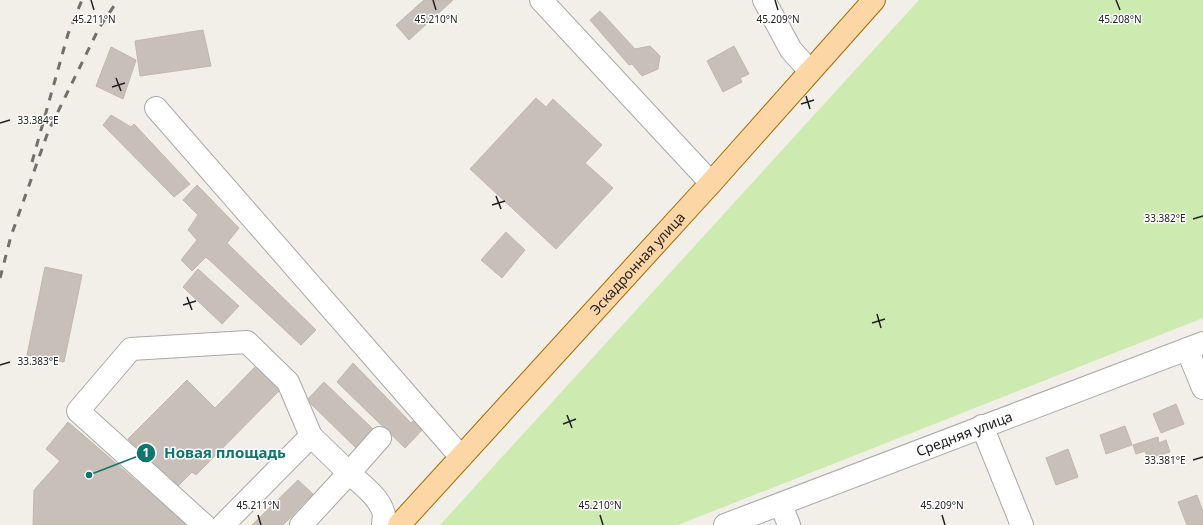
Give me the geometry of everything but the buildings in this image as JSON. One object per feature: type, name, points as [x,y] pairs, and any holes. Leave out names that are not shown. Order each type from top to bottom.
[{"type":"main road","name":"Эскадронная улица","points":[[400,525],[711,183],[874,0]]},
{"type":"street","points":[[540,0],[711,183]]},
{"type":"street","points":[[764,0],[791,50],[810,71]]},
{"type":"street","points":[[156,108],[461,457]]},
{"type":"street","points":[[204,525],[78,411],[131,349],[247,342],[288,382],[310,436],[369,490],[377,500],[384,515],[383,525]]},
{"type":"street","points":[[1195,346],[1203,388]]},
{"type":"street","name":"Средняя улица","points":[[725,525],[781,505],[982,426],[1195,346]]},
{"type":"street","points":[[982,426],[1022,525]]},
{"type":"street","points":[[223,525],[310,436]]},
{"type":"street","points":[[301,525],[380,438]]},
{"type":"street","points":[[781,505],[789,525]]},
{"type":"green space","points":[[919,0],[1203,0],[1203,318],[678,525],[440,525]]},
{"type":"railway","points":[[32,162],[68,34],[82,0]]},
{"type":"railway","points":[[0,278],[11,236],[48,132],[99,28],[118,0]]},
{"type":"place","name":"Новая площадь","points":[[89,475]]}]
